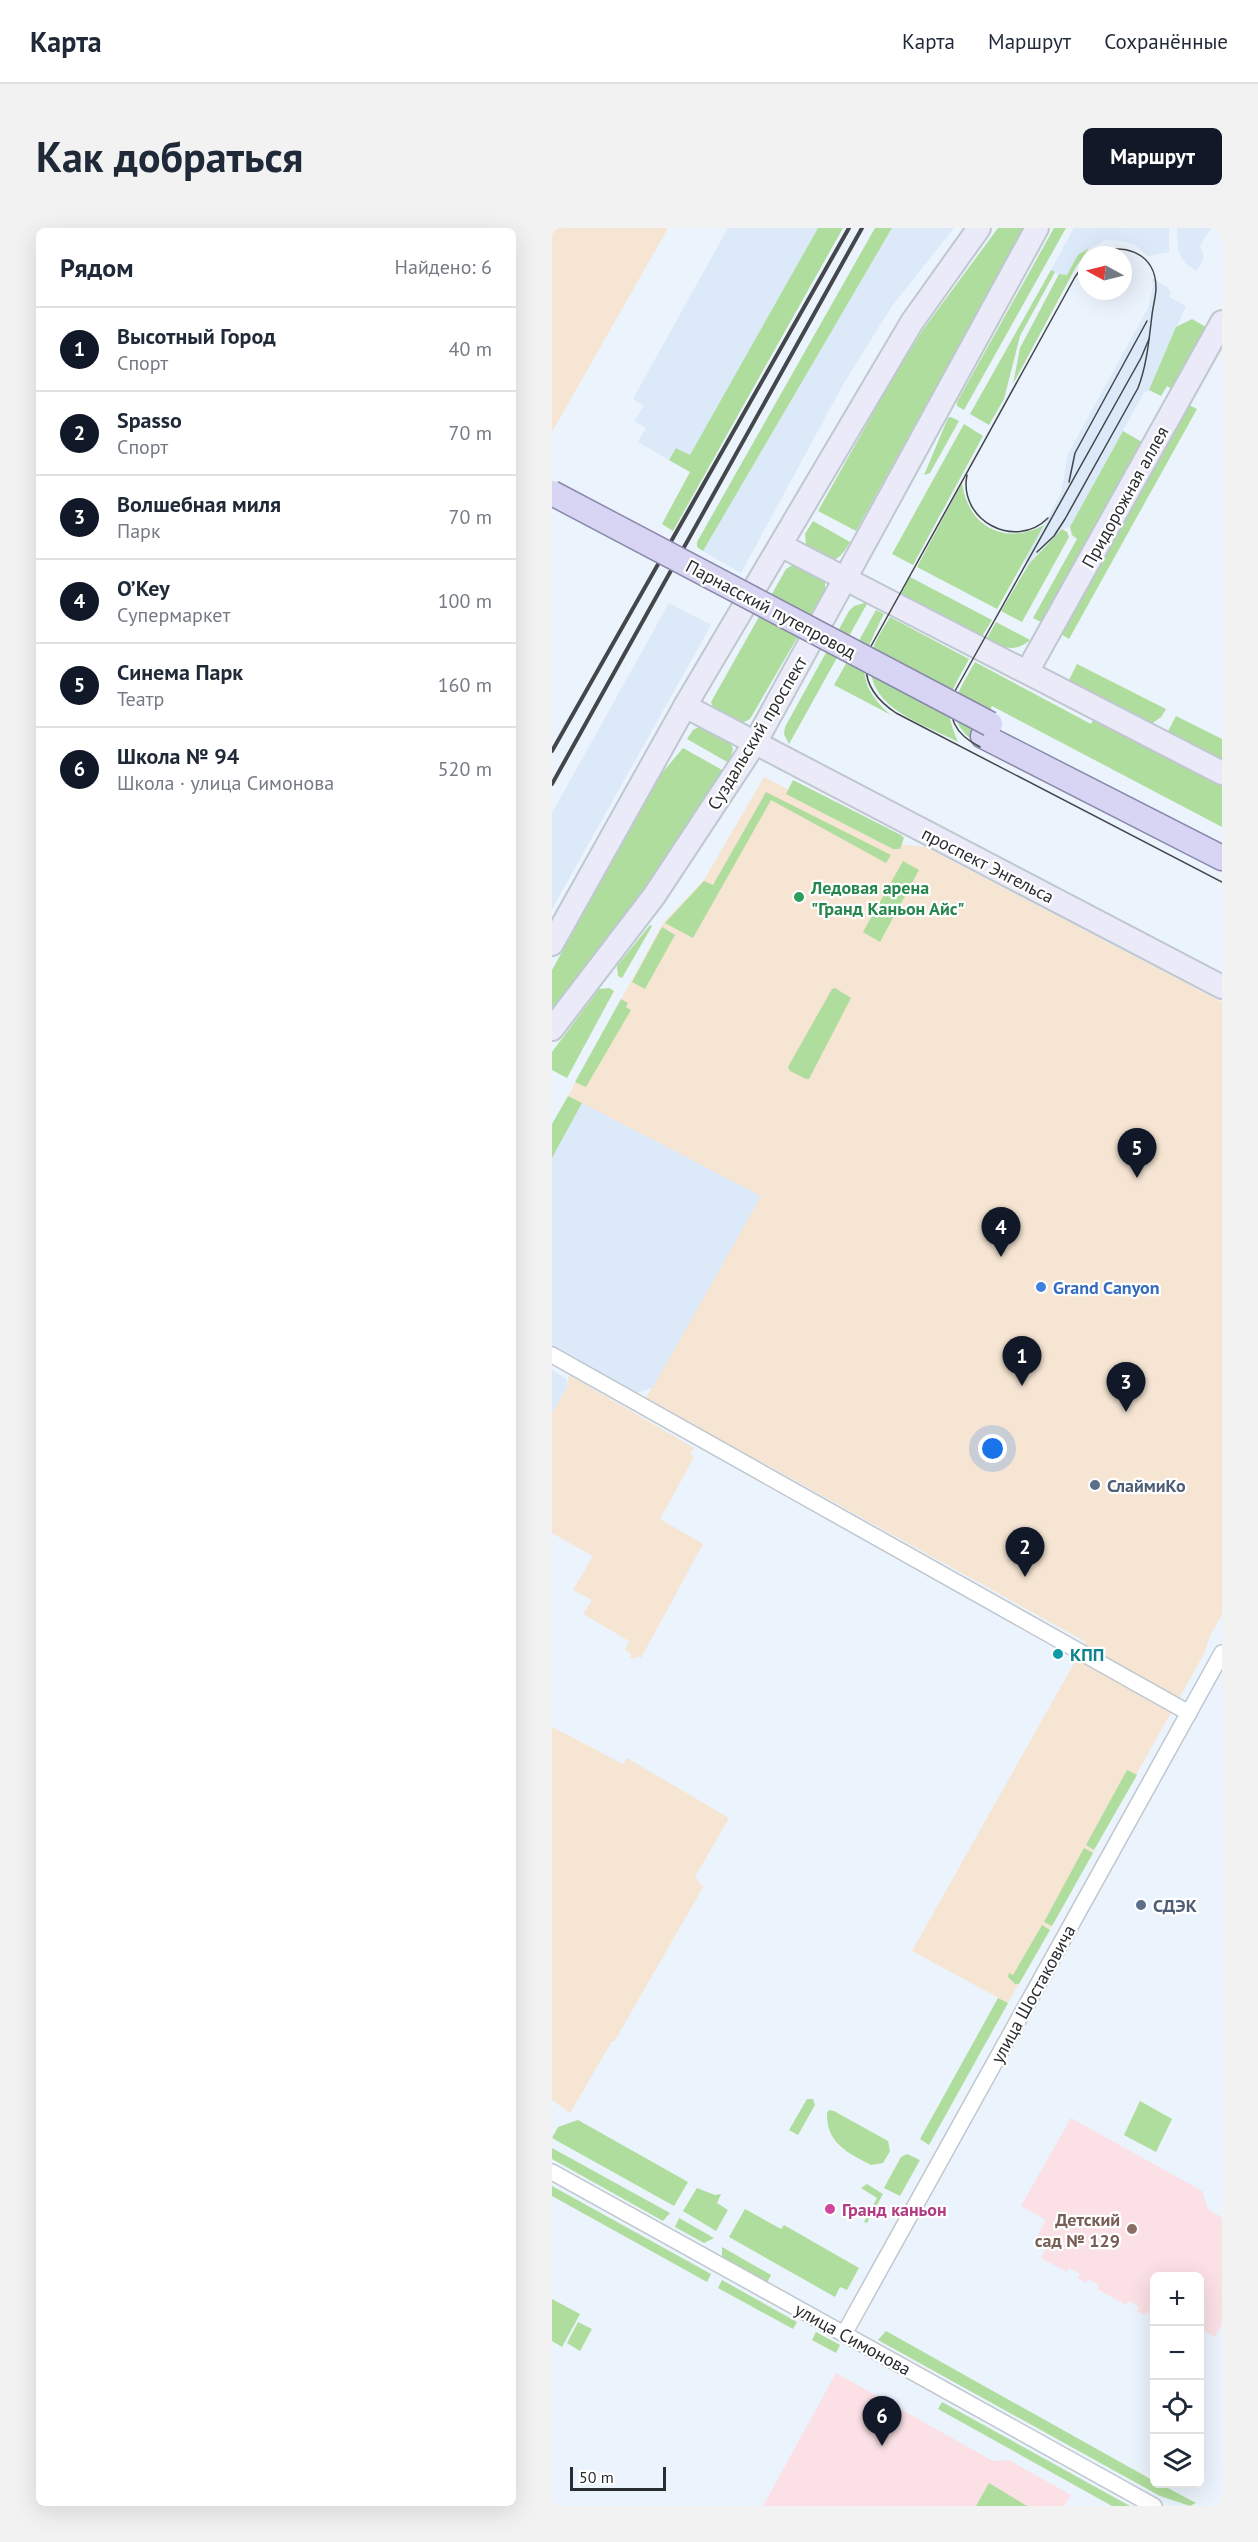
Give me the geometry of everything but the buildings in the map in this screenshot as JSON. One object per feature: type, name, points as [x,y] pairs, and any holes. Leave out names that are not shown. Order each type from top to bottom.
[{"type":"main road","points":[[552,944],[685,706],[782,546],[912,322],[979,228]]},
{"type":"main road","name":"Суздальский проспект","points":[[552,1029],[654,896],[755,743],[1037,228]]},
{"type":"main road","name":"Придорожная аллея","points":[[1027,672],[1222,322]]},
{"type":"main road","name":"Парнасский путепровод","points":[[552,493],[987,730]]},
{"type":"main road","name":"Парнасский путепровод","points":[[552,512],[987,730]]},
{"type":"main road","points":[[782,546],[1222,773]]},
{"type":"main road","name":"проспект Энгельса","points":[[685,706],[1222,987]]},
{"type":"main road","points":[[987,730],[1222,842]]},
{"type":"main road","points":[[987,730],[1222,858]]},
{"type":"street","points":[[552,1355],[1189,1713]]},
{"type":"street","name":"улица Шостаковича","points":[[844,2334],[1222,1653]]},
{"type":"street","name":"улица Симонова","points":[[552,2172],[1154,2506]]},
{"type":"shaded area","points":[[552,228],[668,228],[552,432]]},
{"type":"shaded area","points":[[728,228],[818,228],[690,456],[676,448],[669,460],[638,442],[646,428],[634,421],[644,406],[633,399]]},
{"type":"shaded area","points":[[892,228],[954,228],[892,306],[845,381],[741,573],[703,551]]},
{"type":"shaded area","points":[[1074,228],[1169,228],[1169,252],[1148,256],[1136,246],[1124,241],[1105,240],[1094,246],[1078,246],[1078,255],[1067,276],[1051,270]]},
{"type":"shaded area","points":[[1177,228],[1211,228],[1200,246],[1204,257],[1197,271],[1186,264],[1181,257],[1178,249]]},
{"type":"shaded area","points":[[1152,278],[1168,288],[1171,293],[1169,297],[1186,306],[1149,390],[1144,392],[1070,527],[1062,529],[1029,564],[1024,561],[1061,493],[1068,454],[1148,308],[1153,286]]},
{"type":"shaded area","points":[[669,603],[711,625],[552,909],[552,813]]},
{"type":"shaded area","points":[[764,777],[890,843],[925,847],[1222,1002],[1222,1614],[1209,1638],[1205,1652],[1008,2003],[912,1951],[1086,1642],[646,1398],[761,1196],[568,1096],[663,923],[704,880]]},
{"type":"shaded area","points":[[582,1103],[761,1196],[653,1387],[635,1394],[552,1348],[552,1158]]},
{"type":"shaded area","points":[[552,1370],[567,1379],[567,1387],[552,1413]]},
{"type":"shaded area","points":[[569,1375],[694,1448],[690,1454],[694,1457],[660,1519],[703,1544],[641,1658],[630,1657],[632,1654],[625,1650],[629,1641],[583,1614],[592,1600],[573,1590],[593,1556],[552,1533],[552,1413],[567,1387]]},
{"type":"shaded area","points":[[552,1727],[623,1764],[627,1758],[729,1818],[695,1877],[703,1887],[614,2042],[612,2041],[570,2113],[552,2100]]},
{"type":"shaded area","name":"Детский сад № 129","points":[[1071,2118],[1202,2191],[1208,2209],[1222,2218],[1222,2324],[1215,2337],[1204,2331],[1204,2272],[1150,2272],[1150,2313],[1147,2312],[1145,2315],[1137,2311],[1139,2307],[1129,2301],[1126,2305],[1097,2289],[1099,2285],[1088,2279],[1086,2283],[1078,2278],[1080,2274],[1069,2268],[1067,2272],[1041,2258],[1048,2245],[1036,2238],[1046,2220],[1021,2206]]},
{"type":"shaded area","points":[[836,2373],[993,2461],[1009,2460],[1071,2495],[1064,2506],[763,2506]]},
{"type":"green space","points":[[818,228],[843,228],[673,531],[662,524],[690,472],[669,460],[676,448],[690,455]]},
{"type":"green space","points":[[875,228],[892,228],[703,551],[697,547],[697,542]]},
{"type":"green space","points":[[998,228],[1024,228],[856,531],[818,511],[922,331]]},
{"type":"green space","points":[[1054,228],[1066,228],[964,410],[957,406],[957,402]]},
{"type":"green space","points":[[1078,255],[1078,264],[1013,384],[1020,348],[1059,274],[1067,275]]},
{"type":"green space","points":[[1051,270],[1055,272],[1020,336],[1004,399],[989,425],[970,414]]},
{"type":"green space","points":[[1192,319],[1206,327],[1172,389],[1167,386],[1161,396],[1149,390],[1176,327]]},
{"type":"green space","points":[[1189,405],[1197,409],[1069,639],[1061,634]]},
{"type":"green space","points":[[948,418],[959,421],[930,473],[924,475]]},
{"type":"green space","points":[[964,424],[983,436],[913,565],[892,554]]},
{"type":"green space","points":[[1123,431],[1142,442],[1041,622],[1033,618],[1077,539],[1072,535],[1070,527]]},
{"type":"green space","points":[[962,483],[972,511],[980,521],[991,528],[1002,533],[1016,533],[1030,531],[1044,525],[997,609],[917,567]]},
{"type":"green space","points":[[813,521],[850,542],[840,556],[835,559],[826,558],[806,545],[805,534]]},
{"type":"green space","points":[[1062,529],[1069,537],[1022,622],[1001,611],[1029,564]]},
{"type":"green space","points":[[794,564],[822,577],[825,581],[825,590],[750,719],[742,723],[714,710],[711,702],[786,569]]},
{"type":"green space","points":[[910,577],[992,620],[981,638],[900,596]]},
{"type":"green space","points":[[868,602],[789,744],[784,734],[785,727],[849,611],[854,606]]},
{"type":"green space","points":[[876,610],[884,614],[866,655],[866,679],[878,703],[891,715],[834,685]]},
{"type":"green space","points":[[890,617],[969,659],[950,699],[950,717],[958,742],[895,709],[874,685],[871,669],[873,650]]},
{"type":"green space","points":[[996,622],[1030,640],[1019,647],[1009,648],[986,640]]},
{"type":"green space","points":[[975,662],[1091,724],[1095,717],[1222,783],[1222,827],[992,706],[973,741],[957,722],[955,703]]},
{"type":"green space","points":[[1077,664],[1166,709],[1161,717],[1150,725],[1068,682]]},
{"type":"green space","points":[[1176,716],[1222,739],[1222,762],[1167,733]]},
{"type":"green space","points":[[701,726],[730,741],[733,749],[729,763],[687,739],[693,730]]},
{"type":"green space","points":[[683,748],[724,771],[633,906],[552,1008],[552,970],[662,773]]},
{"type":"green space","points":[[793,780],[901,835],[904,838],[900,849],[893,849],[786,794]]},
{"type":"green space","points":[[766,792],[891,855],[886,863],[771,800],[693,938],[665,923],[704,881],[713,885]]},
{"type":"green space","points":[[903,861],[919,870],[880,942],[863,932]]},
{"type":"green space","points":[[650,925],[652,926],[622,978],[618,976],[617,966]]},
{"type":"green space","points":[[662,927],[675,935],[645,989],[632,982]]},
{"type":"green space","points":[[609,988],[614,991],[567,1078],[552,1070],[552,1052],[599,989]]},
{"type":"green space","points":[[835,988],[851,998],[809,1079],[806,1079],[790,1071],[788,1067],[832,989]]},
{"type":"green space","points":[[621,999],[628,1003],[626,1007],[631,1010],[586,1087],[575,1082]]},
{"type":"green space","points":[[568,1096],[582,1103],[552,1158],[552,1124]]},
{"type":"green space","points":[[1127,1770],[1137,1775],[1094,1850],[1086,1845]]},
{"type":"green space","points":[[1084,1848],[1093,1853],[1052,1926],[1044,1922]]},
{"type":"green space","points":[[1042,1925],[1050,1930],[1019,1984],[1015,1984],[1008,1977],[1009,1973],[1013,1975]]},
{"type":"green space","points":[[998,1998],[1008,2003],[929,2145],[920,2139]]},
{"type":"green space","points":[[807,2099],[813,2099],[815,2105],[798,2135],[789,2130]]},
{"type":"green space","points":[[1140,2101],[1172,2119],[1156,2152],[1124,2135]]},
{"type":"green space","points":[[829,2110],[888,2141],[890,2151],[883,2163],[871,2165],[840,2146],[830,2132],[827,2113]]},
{"type":"green space","points":[[578,2120],[688,2182],[674,2206],[552,2138],[558,2127]]},
{"type":"green space","points":[[552,2148],[670,2213],[663,2221],[552,2159]]},
{"type":"green space","points":[[907,2154],[920,2160],[900,2196],[884,2188],[901,2157]]},
{"type":"green space","points":[[867,2184],[883,2194],[867,2223],[864,2222],[877,2198],[861,2188]]},
{"type":"green space","points":[[552,2186],[711,2274],[707,2282],[552,2196]]},
{"type":"green space","points":[[697,2188],[715,2195],[721,2194],[717,2203],[728,2210],[716,2231],[683,2211]]},
{"type":"green space","points":[[745,2209],[781,2229],[784,2225],[859,2268],[847,2290],[840,2287],[835,2297],[729,2237]]},
{"type":"green space","points":[[679,2218],[714,2238],[704,2243],[675,2227]]},
{"type":"green space","points":[[722,2247],[771,2275],[767,2283],[722,2258]]},
{"type":"green space","points":[[722,2280],[797,2322],[793,2329],[718,2288]]},
{"type":"green space","points":[[552,2299],[580,2314],[562,2347],[552,2341]]},
{"type":"green space","points":[[578,2322],[592,2329],[580,2351],[567,2343]]},
{"type":"green space","points":[[886,2331],[1150,2479],[1150,2488],[1168,2488],[1196,2503],[1190,2506],[1160,2496],[878,2340]]},
{"type":"green space","points":[[816,2332],[840,2345],[836,2353],[812,2340]]},
{"type":"green space","points":[[942,2402],[1130,2506],[1112,2506],[938,2409]]},
{"type":"green space","points":[[989,2483],[1027,2506],[976,2506]]},
{"type":"tram line","points":[[1037,552],[1054,536],[1065,519],[1141,379],[1146,361],[1156,291],[1150,265],[1132,252]]},
{"type":"tram line","points":[[1078,273],[870,648],[867,658],[867,677],[874,693],[896,713],[1222,882]]},
{"type":"tram line","points":[[1069,482],[1075,453],[1147,321]]},
{"type":"tram line","points":[[980,747],[964,737],[955,724],[952,717],[952,701],[955,691],[1141,358],[1149,339]]},
{"type":"tram line","points":[[967,475],[967,491],[971,505],[980,517],[992,526],[1005,531],[1020,532],[1035,527],[1048,518]]},
{"type":"railway","points":[[552,751],[849,228]]},
{"type":"railway","points":[[552,784],[862,228]]},
{"type":"place","name":"Ледовая арена \"Гранд Каньон Айс\"","points":[[799,897]]},
{"type":"place","name":"Синема Парк","points":[[1137,1178]]},
{"type":"place","name":"O’Key","points":[[1001,1257]]},
{"type":"place","name":"Grand Canyon","points":[[1041,1287]]},
{"type":"place","name":"Высотный Город","points":[[1022,1386]]},
{"type":"place","name":"Волшебная миля","points":[[1126,1412]]},
{"type":"place","name":"СлаймиКо","points":[[1095,1485]]},
{"type":"place","name":"Spasso","points":[[1025,1577]]},
{"type":"place","name":"КПП","points":[[1058,1654]]},
{"type":"place","name":"СДЭК","points":[[1141,1905]]},
{"type":"place","name":"Гранд каньон","points":[[830,2209]]},
{"type":"place","name":"Детский сад № 129","points":[[1132,2229]]},
{"type":"place","name":"Школа № 94","points":[[882,2446]]}]
